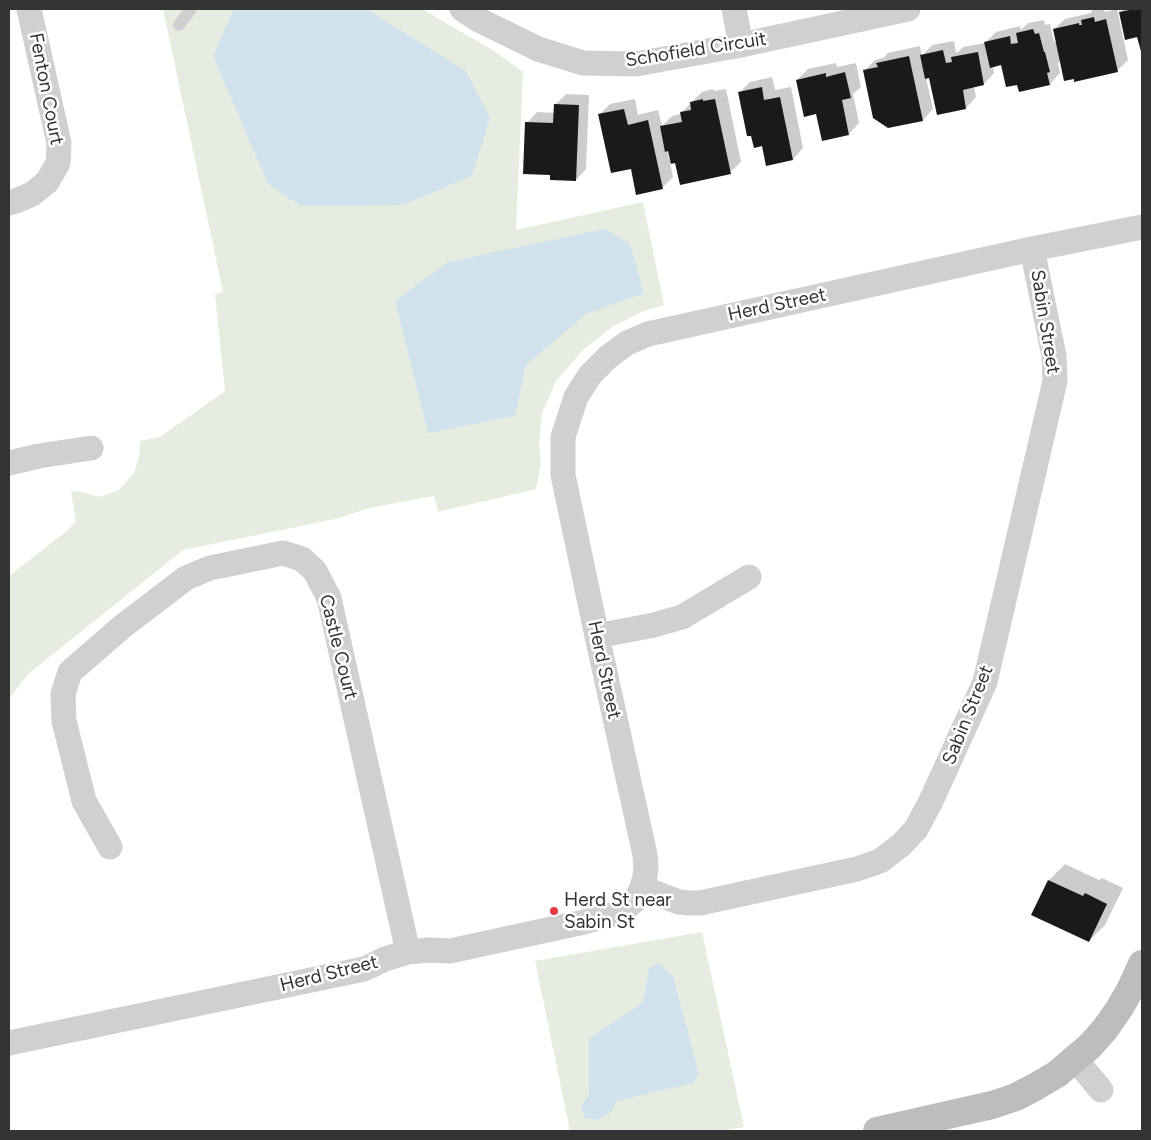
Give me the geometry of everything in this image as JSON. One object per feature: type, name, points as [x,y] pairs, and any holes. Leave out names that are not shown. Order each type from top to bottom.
[{"type":"street","name":"Fenton Court","points":[[9,203],[32,194],[47,182],[58,163],[59,143],[29,9]]},
{"type":"street","name":"Schofield Circuit","points":[[462,9],[479,20],[538,49],[583,63],[636,64],[741,45],[908,9]]},
{"type":"street","points":[[734,9],[741,45]]},
{"type":"street","name":"Herd Street","points":[[9,1043],[364,969],[408,952],[450,951],[584,922],[618,913],[626,908],[636,899],[642,888],[646,876],[645,855],[563,475],[563,437],[576,397],[590,376],[608,357],[627,343],[648,334],[1142,226]]},
{"type":"street","name":"Sabin Street","points":[[642,888],[679,902],[700,903],[857,869],[880,861],[901,845],[916,829],[932,801],[984,682],[1055,381],[1054,356],[1032,249]]},
{"type":"street","points":[[9,463],[91,448]]},
{"type":"street","name":"Castle Court","points":[[110,848],[84,802],[64,720],[63,694],[70,672],[123,626],[186,578],[210,568],[283,553],[302,559],[315,571],[329,598],[408,952]]},
{"type":"street","points":[[597,636],[682,616],[749,577]]},
{"type":"street","points":[[877,1131],[992,1105],[1016,1097],[1057,1074],[1090,1046],[1105,1029],[1130,990],[1142,964]]},
{"type":"street","points":[[1075,1059],[1101,1090]]},
{"type":"lane","points":[[179,25],[191,9]]},
{"type":"shaded area","points":[[163,9],[422,9],[494,51],[523,72],[516,230],[643,202],[664,305],[641,312],[612,327],[582,351],[556,381],[542,413],[539,443],[541,463],[536,489],[438,512],[434,496],[369,508],[335,519],[183,550],[28,674],[9,699],[9,576],[68,530],[76,521],[71,491],[99,497],[119,490],[134,473],[139,457],[140,441],[160,437],[225,391],[215,294],[223,292]]},
{"type":"shaded area","points":[[702,932],[744,1127],[720,1131],[570,1131],[535,961]]},
{"type":"water","points":[[234,9],[366,9],[466,71],[490,118],[472,176],[403,205],[301,206],[268,184],[213,56]]},
{"type":"water","points":[[605,229],[630,244],[644,293],[586,314],[526,365],[515,416],[428,433],[395,301],[448,262]]},
{"type":"water","points":[[659,963],[673,976],[699,1074],[693,1083],[617,1101],[611,1112],[598,1120],[585,1118],[581,1108],[589,1094],[589,1039],[643,1002],[649,968]]},
{"type":"building","points":[[1142,9],[1142,55],[1137,37],[1125,40],[1119,12]]},
{"type":"building","points":[[1094,17],[1095,22],[1106,19],[1118,72],[1074,82],[1074,79],[1064,81],[1053,29],[1079,23],[1079,25],[1082,25],[1081,20]]},
{"type":"building","points":[[1033,29],[1035,34],[1039,33],[1045,52],[1050,72],[1047,73],[1050,85],[1019,92],[1017,85],[1006,87],[1001,65],[990,68],[984,42],[1010,36],[1011,44],[1018,43],[1016,33]]},
{"type":"building","points":[[943,50],[946,63],[952,62],[951,57],[978,52],[984,85],[963,90],[966,109],[937,115],[929,78],[925,79],[920,55]]},
{"type":"building","points":[[909,56],[923,121],[888,128],[873,118],[863,70],[878,67],[876,63]]},
{"type":"building","points":[[845,72],[851,98],[842,100],[849,135],[822,141],[816,114],[804,117],[796,80],[826,73],[826,77]]},
{"type":"building","points":[[762,87],[764,100],[780,97],[793,160],[766,166],[762,146],[754,148],[751,136],[747,136],[738,92]]},
{"type":"building","points":[[703,99],[703,101],[715,99],[731,174],[680,185],[675,163],[671,164],[668,151],[665,152],[660,126],[682,122],[680,112],[691,110],[690,102]]},
{"type":"building","points":[[554,104],[579,105],[576,181],[550,180],[550,175],[523,174],[525,122],[553,123]]},
{"type":"building","points":[[624,109],[628,125],[648,120],[663,189],[636,195],[631,169],[611,173],[598,114]]},
{"type":"building","points":[[1048,880],[1083,896],[1085,893],[1107,904],[1089,942],[1031,915]]},
{"type":"place","name":"Herd St near Sabin St","points":[[554,911]]}]
